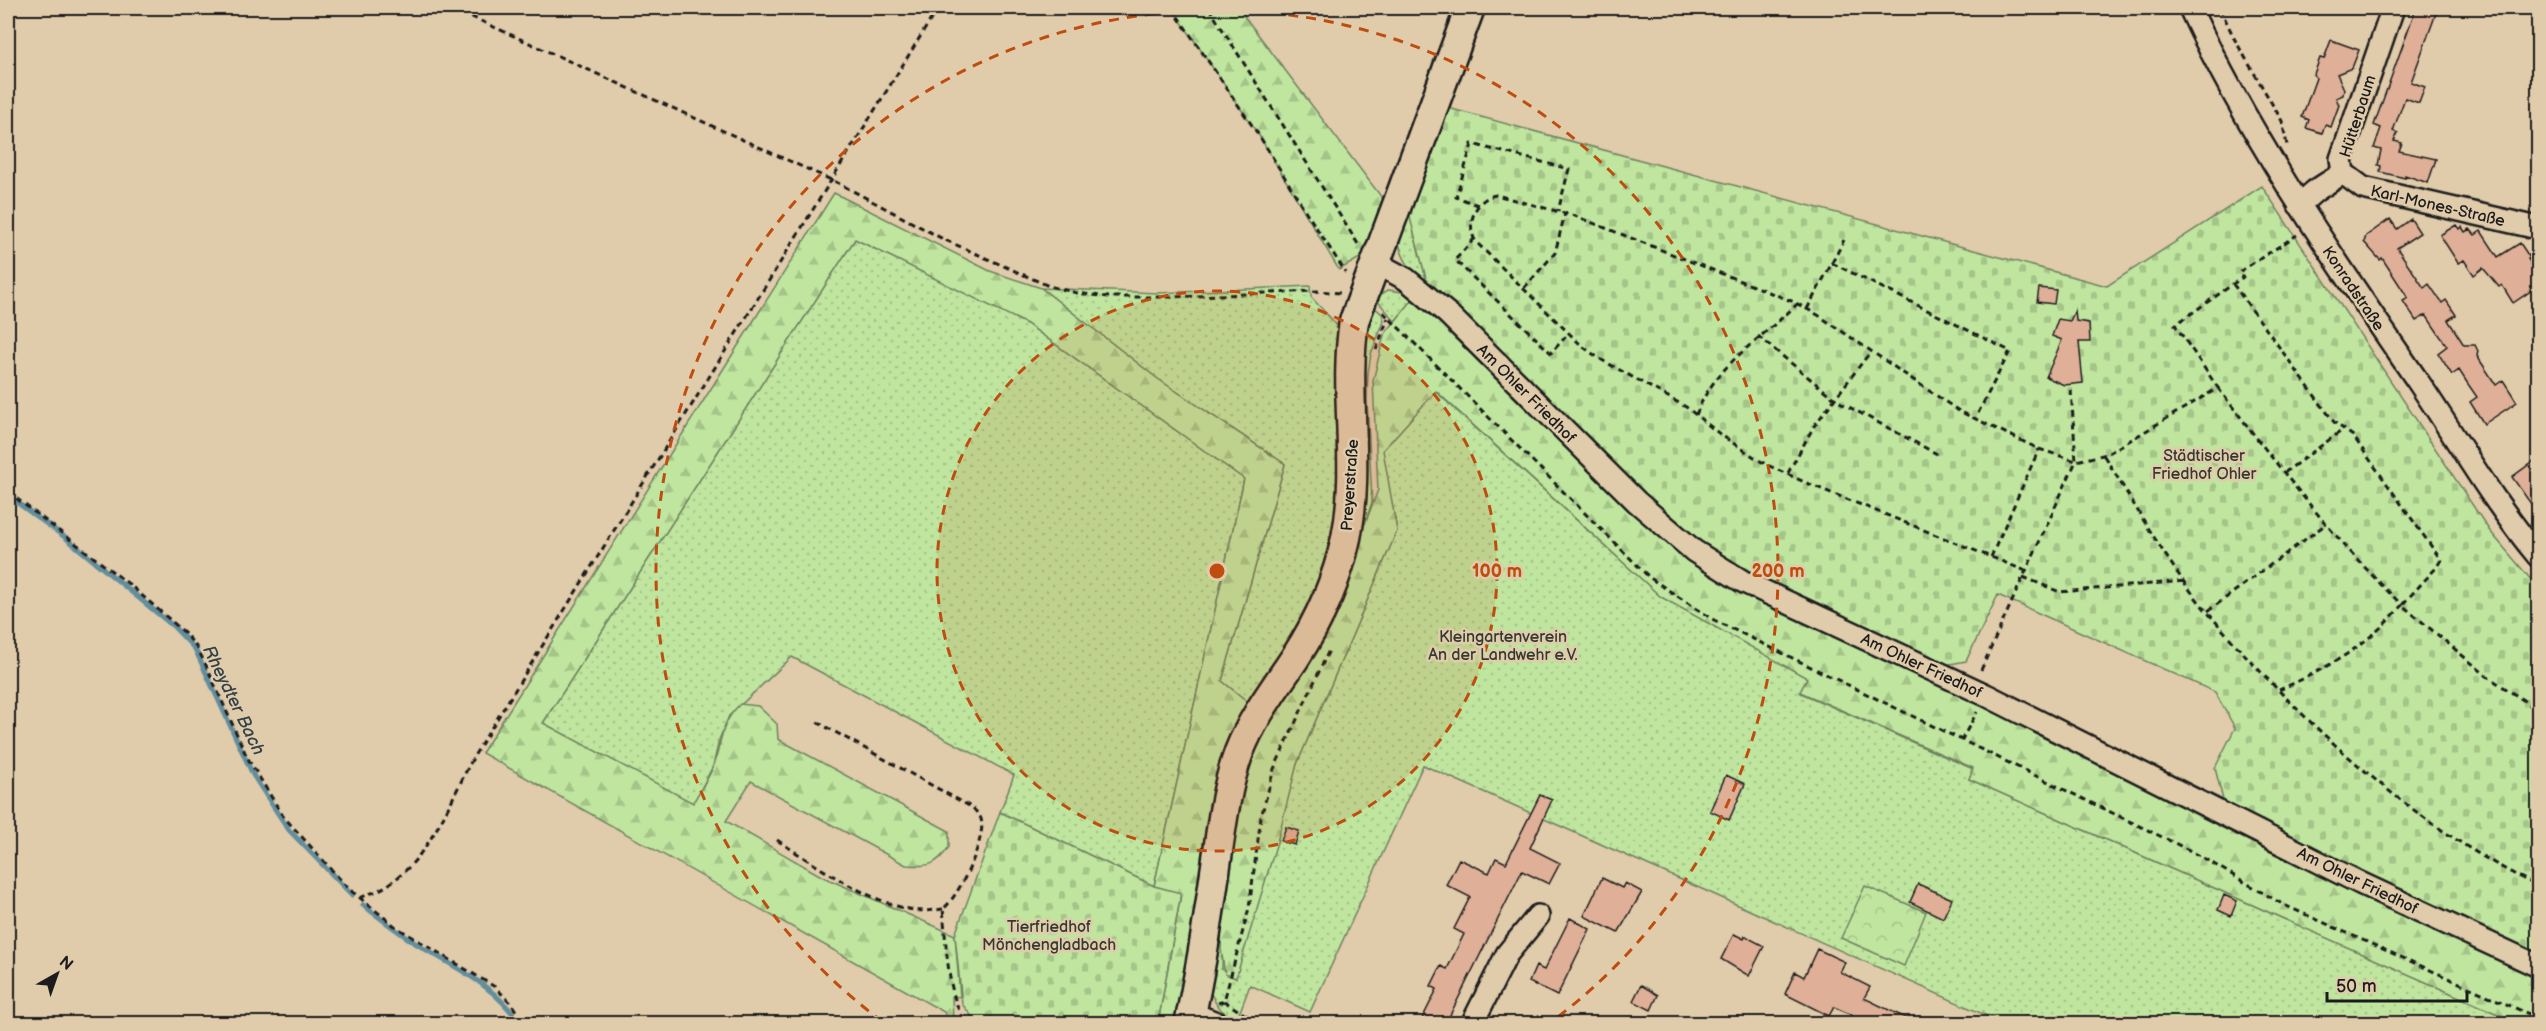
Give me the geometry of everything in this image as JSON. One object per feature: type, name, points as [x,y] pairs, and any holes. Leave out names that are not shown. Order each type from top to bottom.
[{"type":"main road","name":"Preyerstraße","points":[[1190,1018],[1208,924],[1228,794],[1239,752],[1261,709],[1320,615],[1333,585],[1346,538],[1353,471],[1351,341],[1354,321],[1470,8]]},
{"type":"street","name":"Konradstraße","points":[[2190,8],[2245,116],[2299,205],[2442,417],[2509,522],[2538,556]]},
{"type":"street","name":"Hütterbaum","points":[[2299,205],[2315,191],[2343,173],[2341,159],[2393,8]]},
{"type":"street","name":"Karl-Mones-Straße","points":[[2343,173],[2363,188],[2538,228]]},
{"type":"street","name":"Am Ohler Friedhof","points":[[1376,263],[1406,279],[1448,314],[1637,502],[1694,552],[1742,581],[1980,692],[2360,883],[2538,966]]},
{"type":"street","points":[[1472,1023],[1508,954],[1538,916]]},
{"type":"street","points":[[1190,1018],[1219,1023]]},
{"type":"path","points":[[452,8],[832,181],[996,264],[1049,286],[1108,297],[1317,291],[1363,295],[1370,298],[1650,578],[1714,620],[2193,852],[2284,905],[2538,1018]]},
{"type":"path","points":[[360,898],[392,883],[409,868],[425,848],[474,756],[938,8]]},
{"type":"path","points":[[1172,8],[1260,137],[1337,261],[1363,295]]},
{"type":"path","points":[[1209,8],[1264,92],[1329,202],[1349,228],[1360,250],[1376,263]]},
{"type":"path","points":[[2220,8],[2235,40],[2282,121],[2287,144],[2292,153]]},
{"type":"path","points":[[1479,205],[1456,196],[1472,144],[1569,169],[1557,211]]},
{"type":"path","points":[[2026,571],[1766,464],[1676,401],[1600,359],[1569,333],[1474,239],[1470,226],[1479,205],[1488,196],[1496,195],[1565,213],[1797,304],[1959,411],[2039,449],[2076,461],[2104,456],[2218,388]]},
{"type":"path","points":[[1524,288],[1555,253],[1565,213]]},
{"type":"path","points":[[2313,225],[2239,272],[2243,277],[2175,325],[2218,388],[2284,473],[2363,568],[2402,605],[2487,676],[2538,710]]},
{"type":"path","points":[[1474,239],[1455,260],[1551,352],[1569,333]]},
{"type":"path","points":[[1807,309],[1844,240]]},
{"type":"path","points":[[1832,264],[2010,351],[1975,419]]},
{"type":"path","points":[[2233,284],[2334,422],[2359,444],[2441,560],[2385,625],[2359,647],[2279,690]]},
{"type":"path","points":[[1696,415],[1713,383],[1726,366],[1797,304]]},
{"type":"path","points":[[1758,336],[1836,400],[1937,454]]},
{"type":"path","points":[[1788,474],[1814,426],[1871,351]]},
{"type":"path","points":[[1961,741],[2023,578],[2076,461],[2071,390]]},
{"type":"path","points":[[2284,473],[2344,429]]},
{"type":"path","points":[[1991,557],[2039,449]]},
{"type":"path","points":[[2104,456],[2208,611],[2279,690],[2359,765],[2409,805],[2462,843],[2538,886]]},
{"type":"path","points":[[8,492],[130,585],[184,632],[206,663],[247,757],[284,816],[315,853],[360,898],[396,927],[495,987],[511,1003],[524,1023]]},
{"type":"path","points":[[2208,611],[2326,524]]},
{"type":"path","points":[[2023,578],[2060,592],[2186,581]]},
{"type":"path","points":[[777,840],[830,875],[874,896],[914,910],[943,909],[952,903],[964,882],[982,832],[981,819],[973,808],[817,722]]},
{"type":"path","points":[[943,909],[957,1007],[968,1023]]},
{"type":"path","points":[[1224,1001],[1259,1023]]},
{"type":"green space","points":[[1172,8],[1238,8],[1389,207],[1365,255],[1339,270],[1260,137]]},
{"type":"green space","points":[[1443,105],[1414,233],[1427,282],[1408,264],[1398,240]]},
{"type":"green space","name":"Städtischer Friedhof Ohler","points":[[1448,108],[2107,286],[2262,186],[2489,530],[2538,588],[2538,957],[2322,855],[2223,800],[2215,768],[2235,728],[2215,692],[1998,595],[1966,661],[1945,665],[1724,559],[1684,534],[1427,282],[1409,214]]},
{"type":"green space","points":[[834,193],[990,271],[1041,288],[1158,379],[1285,464],[1222,681],[1253,706],[1177,1023],[1158,1023],[1181,894],[1154,886],[1244,479],[1027,324],[855,239],[543,723],[693,803],[714,765],[722,733],[733,711],[740,704],[758,706],[777,724],[778,739],[949,831],[949,847],[935,862],[920,866],[906,865],[751,781],[726,821],[823,877],[955,935],[960,997],[952,996],[953,1023],[948,1023],[944,1012],[482,753]]},
{"type":"green space","points":[[855,239],[1027,324],[1244,479],[1154,886],[1000,812],[1014,775],[792,657],[729,716],[719,740],[713,766],[693,804],[543,723]]},
{"type":"green space","points":[[1427,282],[1724,559],[2018,698],[2223,800],[2322,855],[2538,957],[2538,1023],[2518,1023],[1969,779],[1973,768],[1800,692],[1807,678],[1661,597],[1436,391],[1383,450],[1397,531],[1297,764],[1277,842],[1236,978],[1225,974],[1221,949],[1224,872],[1241,774],[1354,539],[1365,524],[1378,490],[1373,381],[1384,335]]},
{"type":"green space","points":[[1310,286],[1311,297],[1343,332],[1344,469],[1333,540],[1313,605],[1253,706],[1222,681],[1285,464],[1158,379],[1041,288],[1158,293]]},
{"type":"green space","points":[[1388,290],[1415,297],[1395,321],[1375,298]]},
{"type":"green space","points":[[1373,306],[1382,314],[1384,321],[1371,354],[1368,373],[1367,399],[1372,502],[1365,524],[1354,539],[1359,348]]},
{"type":"green space","name":"Kleingartenverein An der Landwehr e.V.","points":[[1435,391],[1661,597],[1808,678],[1801,693],[1973,769],[1969,779],[2518,1023],[2003,1023],[1423,765],[1310,1012],[1250,985],[1236,1022],[1218,1007],[1208,988],[1224,872],[1222,969],[1235,978],[1297,764],[1397,531],[1382,451]]},
{"type":"green space","name":"Tierfriedhof Mönchengladbach","points":[[1000,812],[1154,886],[1181,893],[1158,1023],[978,1024],[962,1004],[955,935]]},
{"type":"green space","points":[[1865,886],[1926,912],[1904,966],[1841,938]]},
{"type":"building","points":[[2416,8],[2438,8],[2411,82],[2425,87],[2419,103],[2405,98],[2393,131],[2398,133],[2394,141],[2402,143],[2399,151],[2436,159],[2428,183],[2405,175],[2405,178],[2380,172],[2381,166],[2378,165],[2381,150],[2374,148],[2381,128],[2374,125]]},
{"type":"building","points":[[2331,40],[2359,50],[2352,68],[2337,74],[2344,89],[2343,95],[2336,98],[2339,105],[2331,127],[2325,125],[2322,133],[2306,128],[2309,120],[2302,117],[2316,78],[2314,74],[2320,58],[2324,59]]},
{"type":"building","points":[[2390,219],[2397,229],[2411,219],[2420,233],[2397,248],[2424,288],[2429,284],[2442,303],[2446,300],[2456,315],[2448,320],[2464,345],[2475,345],[2478,351],[2477,356],[2496,385],[2503,380],[2517,402],[2484,424],[2470,402],[2477,397],[2459,370],[2452,375],[2438,353],[2447,346],[2426,315],[2416,321],[2403,301],[2408,298],[2382,258],[2380,260],[2364,242],[2366,236]]},
{"type":"building","points":[[2456,225],[2459,229],[2462,227],[2465,232],[2470,229],[2475,235],[2481,231],[2498,257],[2520,243],[2530,258],[2528,259],[2532,265],[2530,266],[2538,279],[2538,286],[2513,303],[2502,285],[2499,287],[2483,268],[2474,275],[2464,260],[2458,263],[2440,235]]},
{"type":"building","points":[[2039,288],[2056,290],[2054,304],[2037,302]]},
{"type":"building","points":[[2075,310],[2076,321],[2089,323],[2090,342],[2079,342],[2083,383],[2064,385],[2046,377],[2062,340],[2052,336],[2058,319],[2070,321]]},
{"type":"building","points":[[2538,458],[2538,514],[2512,477]]},
{"type":"building","points":[[1726,775],[1745,784],[1729,820],[1710,811]]},
{"type":"building","points":[[1540,795],[1552,800],[1530,848],[1560,863],[1549,884],[1522,871],[1446,1023],[1420,1023],[1437,989],[1431,986],[1441,966],[1447,969],[1464,934],[1454,929],[1470,897],[1446,885],[1459,859],[1489,873],[1496,858],[1506,863]]},
{"type":"building","points":[[1286,827],[1299,831],[1295,845],[1281,841]]},
{"type":"building","points":[[1602,878],[1622,888],[1625,883],[1642,892],[1618,933],[1584,916]]},
{"type":"building","points":[[1918,884],[1952,899],[1943,918],[1910,902]]},
{"type":"building","points":[[2224,895],[2237,901],[2231,916],[2218,910]]},
{"type":"building","points":[[1570,918],[1590,929],[1557,996],[1529,982],[1536,966],[1544,970]]},
{"type":"building","points":[[1734,934],[1744,939],[1745,936],[1764,946],[1749,976],[1721,959]]},
{"type":"building","points":[[1817,949],[1845,962],[1840,972],[1870,987],[1864,998],[1916,1023],[1856,1023],[1852,1015],[1834,1007],[1829,1016],[1785,994],[1795,972],[1804,977]]},
{"type":"building","points":[[1641,985],[1658,995],[1651,1010],[1633,1001]]},
{"type":"waterway","name":"Rheydter Bach","points":[[8,496],[66,538],[173,626],[195,649],[253,775],[289,830],[352,895]]},
{"type":"waterway","name":"Rheydter Bach","points":[[363,905],[415,943],[486,987],[510,1010],[520,1024]]}]
